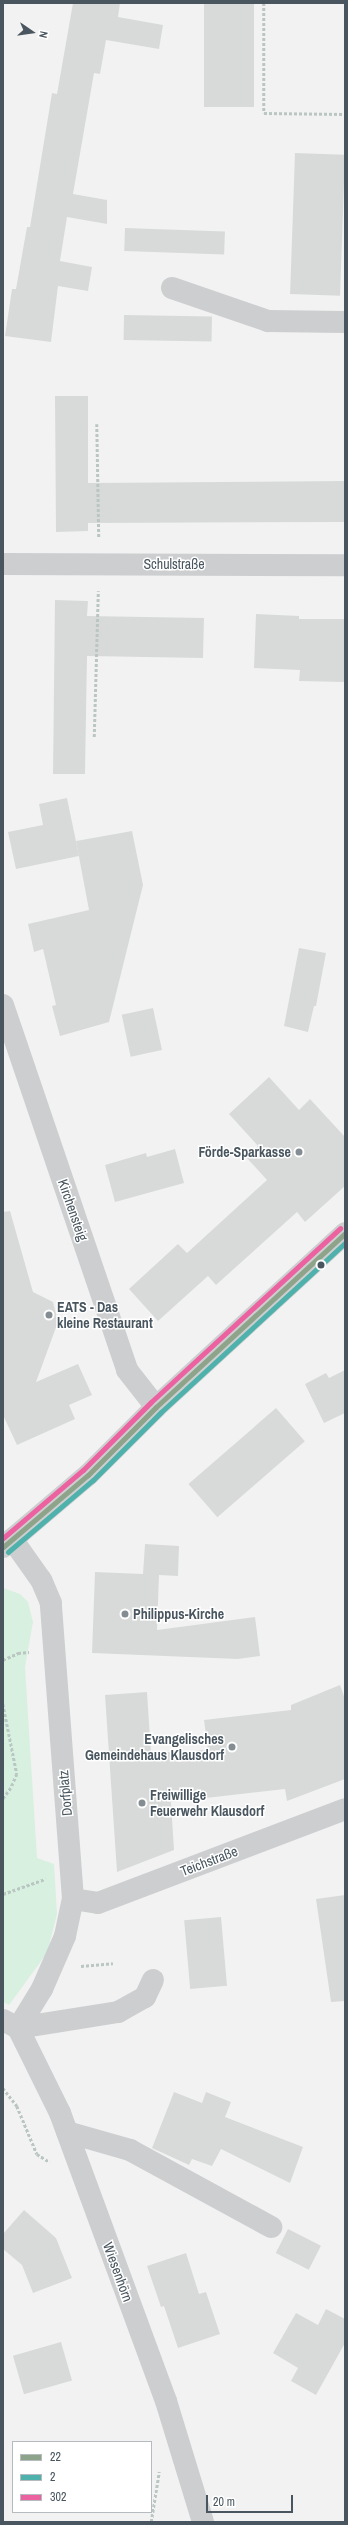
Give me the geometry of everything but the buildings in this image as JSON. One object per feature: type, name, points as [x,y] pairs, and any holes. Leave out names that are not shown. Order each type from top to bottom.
[{"type":"street","points":[[172,288],[268,321],[345,322]]},
{"type":"street","name":"Schulstraße","points":[[3,564],[345,565]]},
{"type":"street","name":"Kirchensteig","points":[[3,1005],[127,1370],[156,1407]]},
{"type":"street","points":[[8,1543],[88,1475],[156,1407],[345,1232]]},
{"type":"street","name":"Dorfplatz","points":[[8,1543],[41,1580],[51,1603],[73,1899],[62,1942],[42,1989],[11,2024]]},
{"type":"street","name":"Teichstraße","points":[[73,1899],[98,1903],[345,1809]]},
{"type":"street","points":[[11,2024],[118,2012],[145,1997],[153,1980]]},
{"type":"street","name":"Wiesenhörn","points":[[11,2024],[67,2132],[166,2402],[203,2522]]},
{"type":"street","points":[[67,2132],[130,2150],[271,2228]]},
{"type":"path","points":[[264,3],[264,113],[345,114]]},
{"type":"path","points":[[94,737],[99,564],[97,424]]},
{"type":"path","points":[[3,1704],[17,1774],[11,1788],[3,1799]]},
{"type":"path","points":[[3,1894],[40,1880],[72,1876]]},
{"type":"path","points":[[3,2088],[17,2106],[37,2154],[86,2185]]},
{"type":"green space","points":[[3,1588],[20,1594],[28,1602],[33,1622],[25,1667],[37,1858],[54,1864],[57,1914],[47,1953],[9,2005],[3,2002]]},
{"type":"transit line","name":"302","points":[[3,1538],[83,1470],[151,1402],[340,1228]]},
{"type":"transit line","name":"22","points":[[3,1547],[88,1475],[156,1407],[345,1233]]},
{"type":"transit line","name":"2","points":[[8,1552],[93,1480],[161,1412],[345,1243]]},
{"type":"place","name":"Förde-Sparkasse","points":[[299,1152]]},
{"type":"place","name":"EATS - Das kleine Restaurant","points":[[49,1315]]},
{"type":"place","name":"Philippus-Kirche","points":[[125,1614]]},
{"type":"place","name":"Evangelisches Gemeindehaus Klausdorf","points":[[232,1747]]},
{"type":"place","name":"Freiwillige Feuerwehr Klausdorf","points":[[142,1803]]}]
